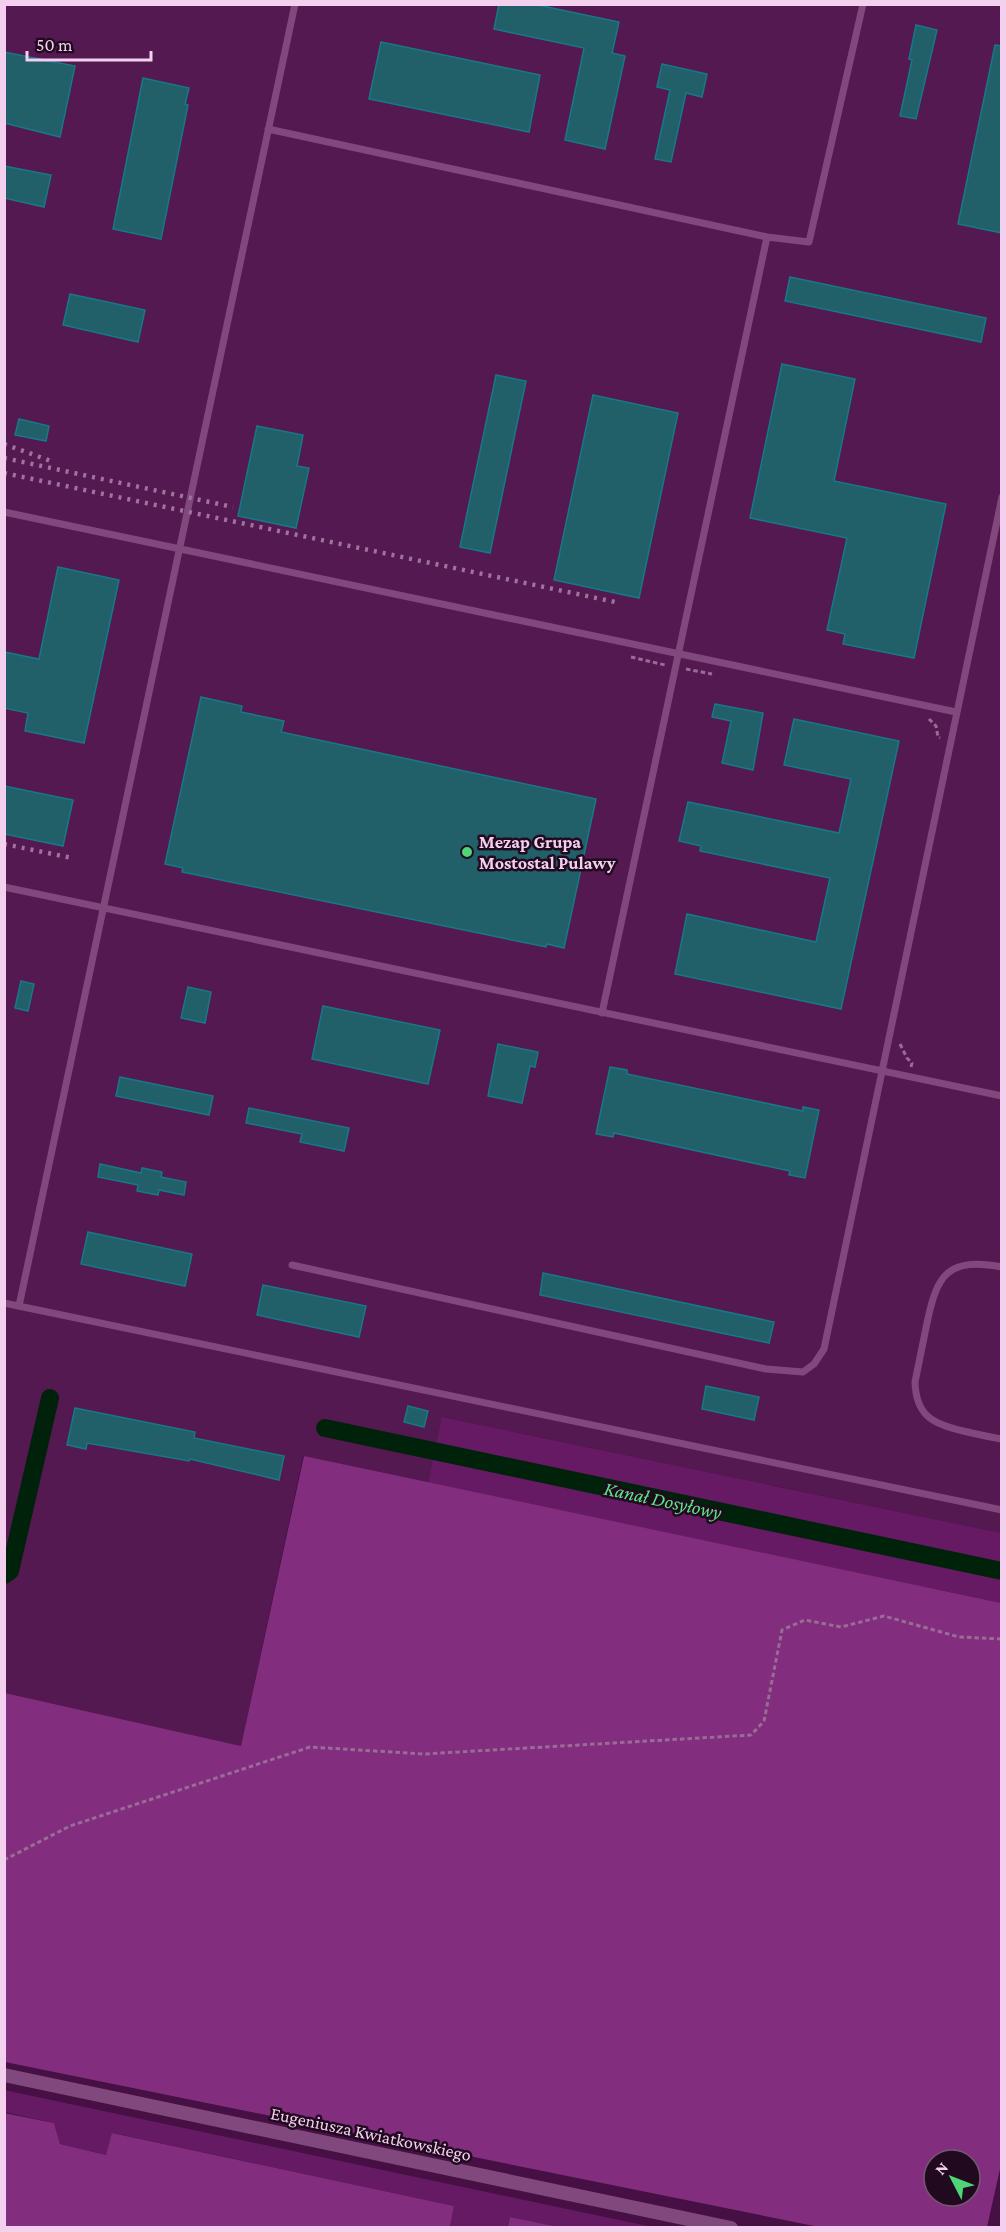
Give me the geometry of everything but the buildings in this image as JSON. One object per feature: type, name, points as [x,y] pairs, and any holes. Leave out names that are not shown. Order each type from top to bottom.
[{"type":"street","name":"Eugeniusza Kwiatkowskiego","points":[[4,2075],[731,2228]]},
{"type":"lane","points":[[19,1306],[295,4]]},
{"type":"lane","points":[[268,129],[767,237],[809,242],[863,4]]},
{"type":"lane","points":[[602,1012],[767,237]]},
{"type":"lane","points":[[292,1265],[766,1369],[803,1372],[814,1364],[824,1348],[1002,497]]},
{"type":"lane","points":[[4,512],[956,712]]},
{"type":"lane","points":[[4,887],[1002,1096]]},
{"type":"lane","points":[[1002,1267],[971,1263],[958,1267],[945,1275],[933,1293],[915,1382],[915,1397],[930,1419],[941,1425],[1002,1439]]},
{"type":"lane","points":[[4,1303],[1002,1510]]},
{"type":"path","points":[[4,1860],[70,1826],[310,1747],[424,1754],[751,1735],[764,1721],[782,1630],[805,1620],[841,1627],[884,1616],[959,1637],[1002,1639]]},
{"type":"shaded area","points":[[5,5],[1001,5],[1001,1533],[443,1417],[428,1483],[303,1456],[241,1746],[5,1693]]},
{"type":"shaded area","points":[[442,1417],[1001,1533],[1001,1603],[428,1483]]},
{"type":"shaded area","points":[[304,1456],[1001,1603],[1002,2160],[987,2227],[819,2227],[5,2062],[5,1693],[241,1746]]},
{"type":"shaded area","points":[[4,2090],[652,2227],[559,2227],[510,2217],[508,2227],[450,2227],[454,2206],[113,2133],[107,2155],[60,2144],[54,2123],[5,2112]]},
{"type":"shaded area","points":[[4,2113],[54,2123],[60,2144],[106,2155],[112,2133],[454,2206],[450,2227],[5,2227]]},
{"type":"shaded area","points":[[510,2217],[559,2227],[508,2227]]},
{"type":"waterway","name":"Kanał Dosyłowy","points":[[4,1575],[10,1571],[50,1398]]},
{"type":"waterway","name":"Kanał Dosyłowy","points":[[325,1428],[1002,1571]]},
{"type":"railway","points":[[4,444],[51,461]]},
{"type":"railway","points":[[4,458],[233,507]]},
{"type":"railway","points":[[4,473],[620,603]]},
{"type":"railway","points":[[4,844],[72,858]]},
{"type":"place","name":"Mezap Grupa Mostostal Pulawy","points":[[467,852]]}]
